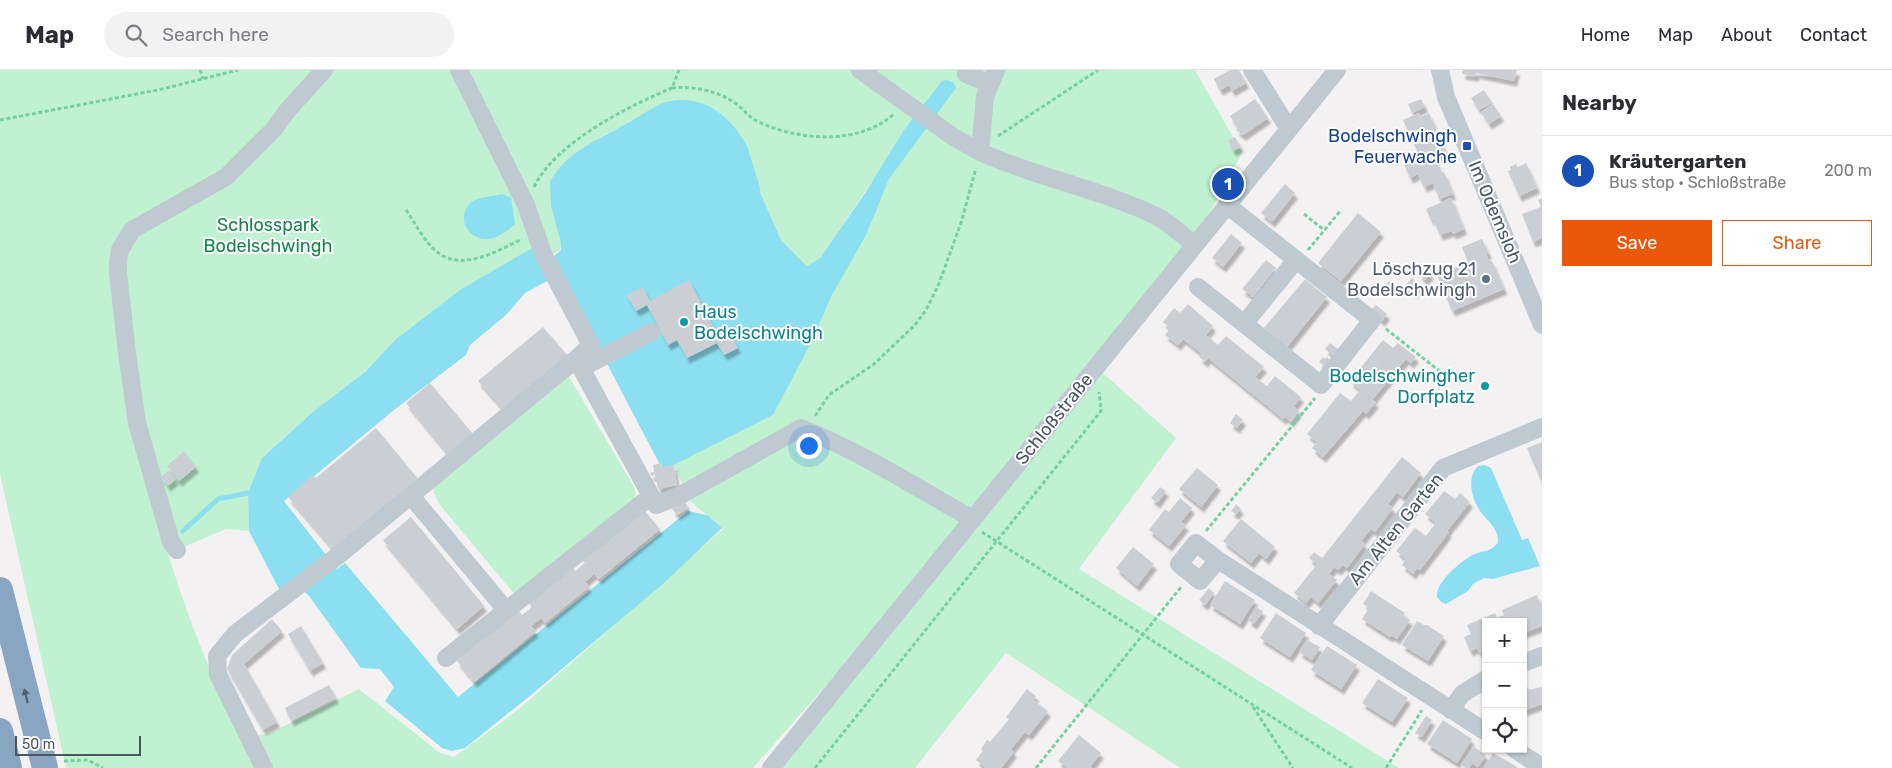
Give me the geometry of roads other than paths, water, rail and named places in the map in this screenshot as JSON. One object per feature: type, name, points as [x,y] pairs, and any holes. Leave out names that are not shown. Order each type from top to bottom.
[{"type":"highway","points":[[0,590],[50,757]]},
{"type":"street","points":[[177,550],[171,542],[137,423],[118,273],[120,250],[132,230],[203,192],[233,171],[274,129],[286,110],[324,70]]},
{"type":"street","points":[[459,70],[526,205],[544,256],[591,345],[579,364]]},
{"type":"street","points":[[860,70],[933,123],[980,152],[1003,162],[1114,198],[1160,218],[1195,245]]},
{"type":"street","points":[[1252,70],[1289,129]]},
{"type":"street","name":"Schloßstraße","points":[[771,768],[1337,70]]},
{"type":"street","name":"Im Odemsloh","points":[[1440,70],[1446,97],[1542,325]]},
{"type":"street","points":[[966,74],[993,77],[985,97],[980,152]]},
{"type":"street","points":[[1198,287],[1321,385],[1372,320],[1228,205]]},
{"type":"street","points":[[1244,324],[1297,261]]},
{"type":"street","points":[[264,768],[218,674],[217,656],[235,634],[340,554],[579,364],[652,332]]},
{"type":"street","points":[[579,364],[656,506],[680,496],[801,428],[825,437],[877,465],[971,521]]},
{"type":"street","name":"Am Alten Garten","points":[[1319,626],[1443,468],[1542,427]]},
{"type":"street","points":[[411,496],[506,610]]},
{"type":"street","points":[[446,658],[651,496]]},
{"type":"street","points":[[1218,560],[1200,581],[1179,564],[1196,543],[1218,560],[1319,626],[1482,729]]},
{"type":"street","points":[[1525,663],[1542,656]]},
{"type":"street","points":[[1451,710],[1462,694],[1482,681]]},
{"type":"street","points":[[1520,753],[1542,767]]},
{"type":"water","points":[[947,80],[954,83],[956,88],[889,179],[866,235],[832,295],[811,343],[773,415],[674,465],[662,468],[560,274],[525,293],[506,315],[470,345],[466,355],[394,410],[284,501],[337,569],[345,563],[458,697],[688,511],[707,515],[722,528],[665,582],[465,748],[452,751],[442,748],[385,701],[394,687],[380,669],[361,668],[309,596],[292,581],[279,589],[249,531],[248,493],[262,458],[314,411],[365,372],[396,339],[460,290],[532,248],[540,262],[554,256],[561,250],[561,243],[551,206],[550,181],[562,165],[574,155],[595,140],[666,102],[692,101],[714,109],[724,116],[747,146],[760,192],[781,240],[807,266],[820,258],[865,193],[904,130],[942,81]]},
{"type":"water","points":[[502,194],[511,198],[515,224],[496,237],[488,239],[474,236],[469,231],[464,220],[467,208],[478,199]]},
{"type":"water","points":[[1485,465],[1491,468],[1522,540],[1528,538],[1540,566],[1493,579],[1484,578],[1473,584],[1468,591],[1446,604],[1437,597],[1437,592],[1454,568],[1474,554],[1493,548],[1498,542],[1497,533],[1477,506],[1471,488],[1474,471],[1478,466]]},
{"type":"waterway","points":[[183,531],[218,499],[248,493]]},
{"type":"place","name":"Bodelschwingh Feuerwache","points":[[1467,146]]},
{"type":"place","name":"Kräutergarten","points":[[1228,184]]},
{"type":"place","name":"Löschzug 21 Bodelschwingh","points":[[1486,279]]},
{"type":"place","name":"Haus Bodelschwingh","points":[[684,322]]},
{"type":"place","name":"Bodelschwingher Dorfplatz","points":[[1485,386]]},
{"type":"park label","name":"Schlosspark Bodelschwingh","points":[[268,235]]}]
